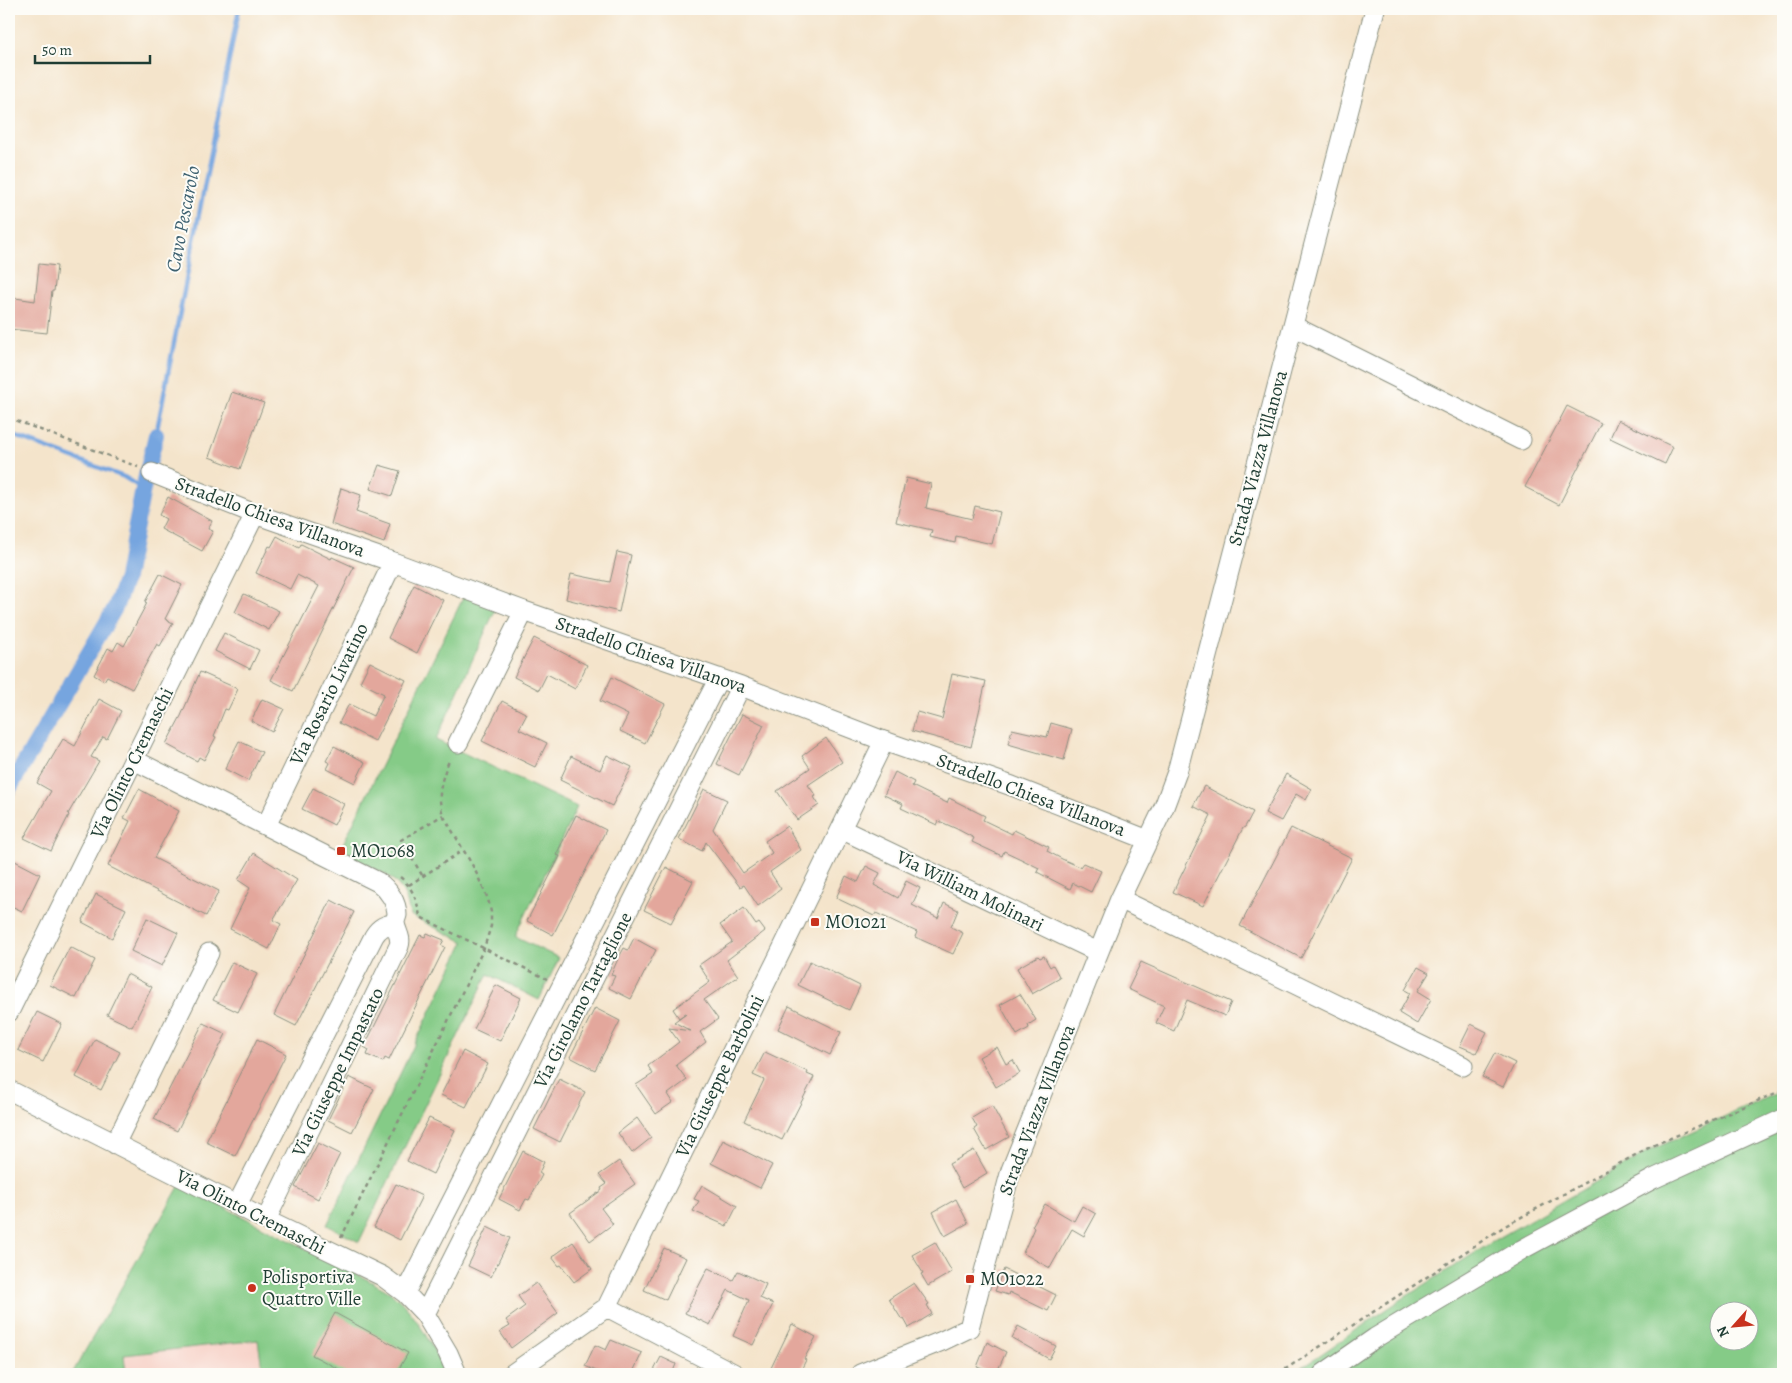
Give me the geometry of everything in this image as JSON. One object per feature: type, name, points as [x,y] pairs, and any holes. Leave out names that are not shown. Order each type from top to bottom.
[{"type":"street","name":"Strada Viazza Villanova","points":[[860,1374],[969,1328],[1011,1170],[1098,952],[1120,899],[1164,807],[1176,772],[1375,9]]},
{"type":"street","points":[[1293,326],[1521,440]]},
{"type":"street","name":"Stradello Chiesa Villanova","points":[[144,469],[255,514],[393,562],[524,611],[741,686],[884,741],[1012,786],[1148,840]]},
{"type":"street","name":"Via Olinto Cremaschi","points":[[9,1012],[255,514]]},
{"type":"street","name":"Via Rosario Livatino","points":[[266,826],[393,562]]},
{"type":"street","points":[[458,743],[524,611]]},
{"type":"street","name":"Via Girolamo Tartaglione","points":[[405,1293],[718,678]]},
{"type":"street","name":"Via Girolamo Tartaglione","points":[[425,1314],[741,686]]},
{"type":"street","name":"Via Giuseppe Barbolini","points":[[512,1374],[608,1307],[884,741]]},
{"type":"street","name":"Via Giuseppe Impastato","points":[[134,760],[378,882],[388,892],[396,907],[395,924],[400,935],[399,946],[266,1220]]},
{"type":"street","name":"Via William Molinari","points":[[842,829],[1098,952]]},
{"type":"street","points":[[1120,899],[1463,1066]]},
{"type":"street","name":"Via Giuseppe Impastato","points":[[238,1205],[374,936],[385,925],[395,924]]},
{"type":"street","points":[[115,1144],[209,953]]},
{"type":"street","name":"Via Olinto Cremaschi","points":[[9,1090],[266,1220],[382,1276],[405,1293],[425,1314],[448,1353],[457,1374]]},
{"type":"street","points":[[1323,1374],[1375,1338],[1538,1240],[1653,1179],[1783,1120]]},
{"type":"street","points":[[608,1307],[735,1374]]},
{"type":"path","points":[[9,418],[144,469]]},
{"type":"path","points":[[334,1253],[484,948],[491,926],[490,906],[485,890],[443,816],[439,798],[441,783],[451,755],[458,743]]},
{"type":"path","points":[[422,875],[401,840],[443,816]]},
{"type":"path","points":[[409,885],[462,851]]},
{"type":"path","points":[[398,876],[409,885],[418,906],[420,917],[562,986]]},
{"type":"path","points":[[1278,1374],[1505,1226],[1652,1146],[1783,1090]]},
{"type":"shaded area","points":[[259,1340],[263,1374],[126,1374],[123,1355]]},
{"type":"green space","points":[[464,596],[496,608],[436,740],[577,807],[515,937],[559,958],[539,1000],[488,974],[359,1242],[327,1225],[464,942],[410,915],[403,893],[394,881],[380,871],[339,852]]},
{"type":"green space","points":[[1783,1090],[1783,1374],[1292,1374],[1399,1301],[1497,1239],[1651,1150]]},
{"type":"green space","name":"Polisportiva Quattro Ville","points":[[180,1185],[368,1280],[395,1296],[418,1322],[445,1374],[263,1374],[258,1340],[124,1355],[126,1374],[77,1374],[73,1372]]},
{"type":"building","points":[[39,264],[57,266],[47,333],[9,329],[9,297],[35,301]]},
{"type":"building","points":[[232,392],[264,403],[240,469],[209,457]]},
{"type":"building","points":[[1567,406],[1601,423],[1559,505],[1525,487]]},
{"type":"building","points":[[1618,420],[1673,447],[1665,464],[1610,438]]},
{"type":"building","points":[[379,465],[400,471],[392,496],[370,489]]},
{"type":"building","points":[[906,478],[931,484],[926,508],[972,519],[975,506],[1000,512],[992,544],[956,536],[955,543],[930,537],[932,530],[896,522]]},
{"type":"building","points":[[341,488],[361,495],[356,512],[390,524],[384,543],[331,524]]},
{"type":"building","points":[[168,497],[212,521],[208,529],[213,531],[202,551],[161,529],[166,519],[159,515]]},
{"type":"building","points":[[277,536],[299,548],[301,544],[331,559],[332,557],[354,567],[293,691],[271,680],[319,586],[297,575],[290,589],[256,573],[269,546],[271,547]]},
{"type":"building","points":[[617,552],[631,555],[619,612],[566,599],[571,574],[610,582]]},
{"type":"building","points":[[160,574],[182,585],[165,619],[173,623],[160,646],[157,644],[132,689],[107,676],[104,681],[94,675],[108,648],[113,651],[118,642],[124,646]]},
{"type":"building","points":[[414,585],[443,600],[417,653],[388,638]]},
{"type":"building","points":[[244,594],[279,611],[269,630],[235,612]]},
{"type":"building","points":[[224,633],[259,650],[250,669],[215,651]]},
{"type":"building","points":[[534,638],[587,665],[575,689],[547,674],[539,690],[514,677]]},
{"type":"building","points":[[370,662],[406,680],[375,741],[339,723],[349,704],[373,716],[384,694],[360,682]]},
{"type":"building","points":[[200,672],[238,689],[228,710],[225,709],[214,736],[216,737],[204,760],[199,757],[197,761],[166,744],[181,716]]},
{"type":"building","points":[[952,674],[986,681],[971,747],[912,731],[917,712],[942,719]]},
{"type":"building","points":[[612,677],[665,704],[645,743],[620,731],[628,715],[600,701]]},
{"type":"building","points":[[99,699],[121,711],[107,739],[103,737],[91,757],[99,761],[68,814],[51,851],[24,838],[51,791],[37,783],[63,739],[75,746]]},
{"type":"building","points":[[262,699],[284,709],[272,732],[251,721]]},
{"type":"building","points":[[502,701],[527,714],[519,729],[547,743],[535,767],[482,741]]},
{"type":"building","points":[[742,714],[764,725],[739,775],[717,764]]},
{"type":"building","points":[[1051,723],[1072,729],[1064,760],[1008,744],[1012,729],[1047,737]]},
{"type":"building","points":[[826,738],[842,762],[808,785],[816,796],[814,797],[819,805],[797,820],[777,791],[810,768],[802,756]]},
{"type":"building","points":[[239,741],[262,752],[248,781],[225,769]]},
{"type":"building","points":[[334,746],[365,762],[355,783],[327,769],[330,763],[326,761]]},
{"type":"building","points":[[607,755],[632,767],[612,806],[560,780],[571,756],[600,770]]},
{"type":"building","points":[[895,772],[914,782],[912,786],[947,803],[949,798],[985,816],[983,820],[1012,834],[1014,830],[1049,847],[1047,851],[1062,859],[1080,867],[1083,863],[1101,871],[1091,892],[1073,883],[1070,889],[1037,872],[1039,868],[1021,859],[1004,851],[1002,856],[972,842],[974,838],[957,829],[939,821],[937,825],[901,808],[903,804],[884,795]]},
{"type":"building","points":[[1286,774],[1312,789],[1306,800],[1296,794],[1281,821],[1265,813]]},
{"type":"building","points":[[1204,786],[1253,812],[1203,906],[1173,892],[1211,815],[1193,806]]},
{"type":"building","points":[[313,788],[344,804],[334,825],[302,809]]},
{"type":"building","points":[[139,789],[179,811],[154,858],[219,891],[206,916],[108,866],[130,821],[124,818]]},
{"type":"building","points":[[704,789],[727,800],[713,829],[743,873],[772,853],[765,841],[787,826],[801,850],[770,872],[781,889],[758,906],[744,885],[740,887],[706,842],[702,851],[679,839]]},
{"type":"building","points":[[576,815],[606,830],[553,935],[527,921],[560,856],[556,855]]},
{"type":"building","points":[[1291,828],[1352,858],[1301,958],[1240,926]]},
{"type":"building","points":[[254,853],[297,880],[273,920],[281,924],[269,949],[230,929],[250,888],[238,880]]},
{"type":"building","points":[[15,861],[40,874],[22,911],[9,905],[9,875]]},
{"type":"building","points":[[866,866],[880,873],[874,885],[898,898],[906,881],[920,888],[912,905],[938,918],[944,903],[958,910],[951,927],[963,933],[953,954],[915,937],[917,932],[876,913],[874,916],[836,898],[846,876],[858,882]]},
{"type":"building","points":[[666,867],[693,881],[671,923],[644,910]]},
{"type":"building","points":[[96,894],[126,909],[112,938],[82,922]]},
{"type":"building","points":[[331,900],[354,912],[296,1026],[274,1015]]},
{"type":"building","points":[[744,908],[756,925],[759,923],[765,931],[727,960],[738,976],[704,1000],[718,1019],[700,1032],[706,1042],[676,1065],[687,1080],[668,1094],[673,1102],[656,1114],[636,1085],[653,1074],[648,1066],[679,1042],[669,1028],[691,1031],[674,1022],[686,1013],[679,1018],[673,1009],[710,982],[699,965],[732,942],[720,925]]},
{"type":"building","points":[[147,918],[178,933],[162,966],[131,951]]},
{"type":"building","points":[[427,933],[444,940],[441,945],[445,947],[389,1060],[385,1058],[383,1062],[367,1055],[369,1050],[364,1047],[420,935],[425,937]]},
{"type":"building","points":[[634,938],[656,950],[631,999],[609,988],[615,976],[611,975],[617,961],[624,948],[628,950]]},
{"type":"building","points":[[70,947],[95,960],[76,998],[50,985]]},
{"type":"building","points":[[1038,956],[1040,958],[1044,956],[1050,967],[1053,965],[1060,978],[1032,994],[1017,968]]},
{"type":"building","points":[[810,961],[860,986],[849,1010],[798,985]]},
{"type":"building","points":[[232,962],[257,974],[238,1012],[213,1000]]},
{"type":"building","points":[[1141,962],[1231,1002],[1225,1016],[1187,1000],[1174,1031],[1156,1023],[1164,1006],[1128,989]]},
{"type":"building","points":[[1418,967],[1429,973],[1418,991],[1431,999],[1417,1024],[1399,1013],[1410,993],[1405,990]]},
{"type":"building","points":[[127,974],[152,987],[132,1027],[107,1015]]},
{"type":"building","points":[[496,985],[521,998],[500,1041],[474,1029]]},
{"type":"building","points":[[1020,994],[1036,1020],[1028,1025],[1029,1028],[1017,1035],[1000,1005]]},
{"type":"building","points":[[789,1006],[841,1032],[830,1055],[778,1029]]},
{"type":"building","points":[[595,1008],[620,1021],[595,1070],[570,1057]]},
{"type":"building","points":[[37,1012],[62,1024],[43,1062],[18,1050]]},
{"type":"building","points":[[203,1023],[226,1034],[177,1131],[154,1119]]},
{"type":"building","points":[[1471,1024],[1487,1032],[1476,1053],[1460,1046]]},
{"type":"building","points":[[95,1039],[120,1052],[101,1090],[76,1077]]},
{"type":"building","points":[[257,1039],[286,1054],[235,1156],[206,1142]]},
{"type":"building","points":[[997,1047],[1006,1064],[1013,1060],[1020,1073],[996,1087],[979,1057]]},
{"type":"building","points":[[463,1051],[488,1064],[466,1107],[441,1095]]},
{"type":"building","points":[[765,1052],[808,1072],[807,1074],[814,1077],[782,1140],[744,1121],[764,1080],[753,1075]]},
{"type":"building","points":[[1495,1053],[1515,1063],[1503,1087],[1482,1077]]},
{"type":"building","points":[[349,1077],[374,1089],[352,1132],[328,1120]]},
{"type":"building","points":[[559,1079],[585,1092],[560,1142],[534,1129]]},
{"type":"building","points":[[992,1106],[1009,1137],[986,1150],[974,1129],[977,1127],[972,1118]]},
{"type":"building","points":[[429,1118],[455,1130],[433,1174],[407,1161]]},
{"type":"building","points":[[637,1118],[651,1138],[632,1153],[618,1133]]},
{"type":"building","points":[[723,1140],[772,1165],[760,1188],[711,1163]]},
{"type":"building","points":[[318,1143],[340,1154],[318,1199],[295,1187]]},
{"type":"building","points":[[974,1150],[987,1173],[962,1188],[949,1164]]},
{"type":"building","points":[[523,1151],[544,1162],[539,1173],[542,1175],[529,1200],[526,1199],[520,1210],[499,1199]]},
{"type":"building","points":[[619,1161],[635,1184],[601,1208],[613,1224],[590,1241],[570,1213],[602,1190],[601,1188],[607,1184],[599,1175]]},
{"type":"building","points":[[396,1184],[422,1196],[400,1240],[374,1227]]},
{"type":"building","points":[[702,1185],[737,1206],[727,1226],[693,1211],[699,1201],[694,1199]]},
{"type":"building","points":[[956,1199],[968,1223],[945,1236],[933,1212]]},
{"type":"building","points":[[1045,1204],[1074,1221],[1082,1206],[1096,1214],[1084,1236],[1072,1229],[1050,1268],[1023,1253],[1034,1228],[1032,1226]]},
{"type":"building","points":[[487,1227],[510,1238],[491,1277],[468,1266]]},
{"type":"building","points":[[573,1242],[592,1269],[574,1282],[552,1257]]},
{"type":"building","points":[[935,1242],[952,1272],[928,1286],[921,1274],[923,1273],[912,1255]]},
{"type":"building","points":[[664,1248],[686,1258],[666,1300],[644,1290]]},
{"type":"building","points":[[708,1268],[733,1280],[738,1271],[766,1284],[760,1298],[773,1304],[753,1345],[733,1336],[749,1300],[728,1290],[710,1325],[685,1313]]},
{"type":"building","points":[[1004,1269],[1056,1295],[1048,1311],[1009,1292],[1008,1295],[995,1291]]},
{"type":"building","points":[[536,1283],[558,1313],[511,1348],[500,1332],[510,1326],[506,1320],[525,1306],[518,1296]]},
{"type":"building","points":[[914,1283],[929,1304],[927,1305],[932,1314],[909,1328],[889,1299]]},
{"type":"building","points":[[335,1313],[408,1353],[396,1374],[348,1374],[312,1355]]},
{"type":"building","points":[[792,1324],[816,1337],[804,1359],[806,1360],[799,1374],[785,1374],[771,1368]]},
{"type":"building","points":[[1018,1326],[1056,1346],[1049,1359],[1012,1338]]},
{"type":"building","points":[[611,1340],[642,1353],[632,1374],[603,1374],[585,1366],[595,1345],[606,1350]]},
{"type":"building","points":[[987,1342],[1006,1352],[996,1374],[977,1367]]},
{"type":"building","points":[[661,1357],[676,1364],[672,1374],[652,1374]]},
{"type":"waterway","name":"Cavo Pescarolo","points":[[156,435],[239,9]]},
{"type":"waterway","points":[[9,434],[124,477],[143,489]]},
{"type":"waterway","points":[[9,789],[115,608],[126,578],[143,489],[156,435]]},
{"type":"place","name":"MO1068","points":[[341,851]]},
{"type":"place","name":"MO1021","points":[[815,922]]},
{"type":"place","name":"MO1022","points":[[970,1279]]},
{"type":"place","name":"Polisportiva Quattro Ville","points":[[252,1288]]}]
